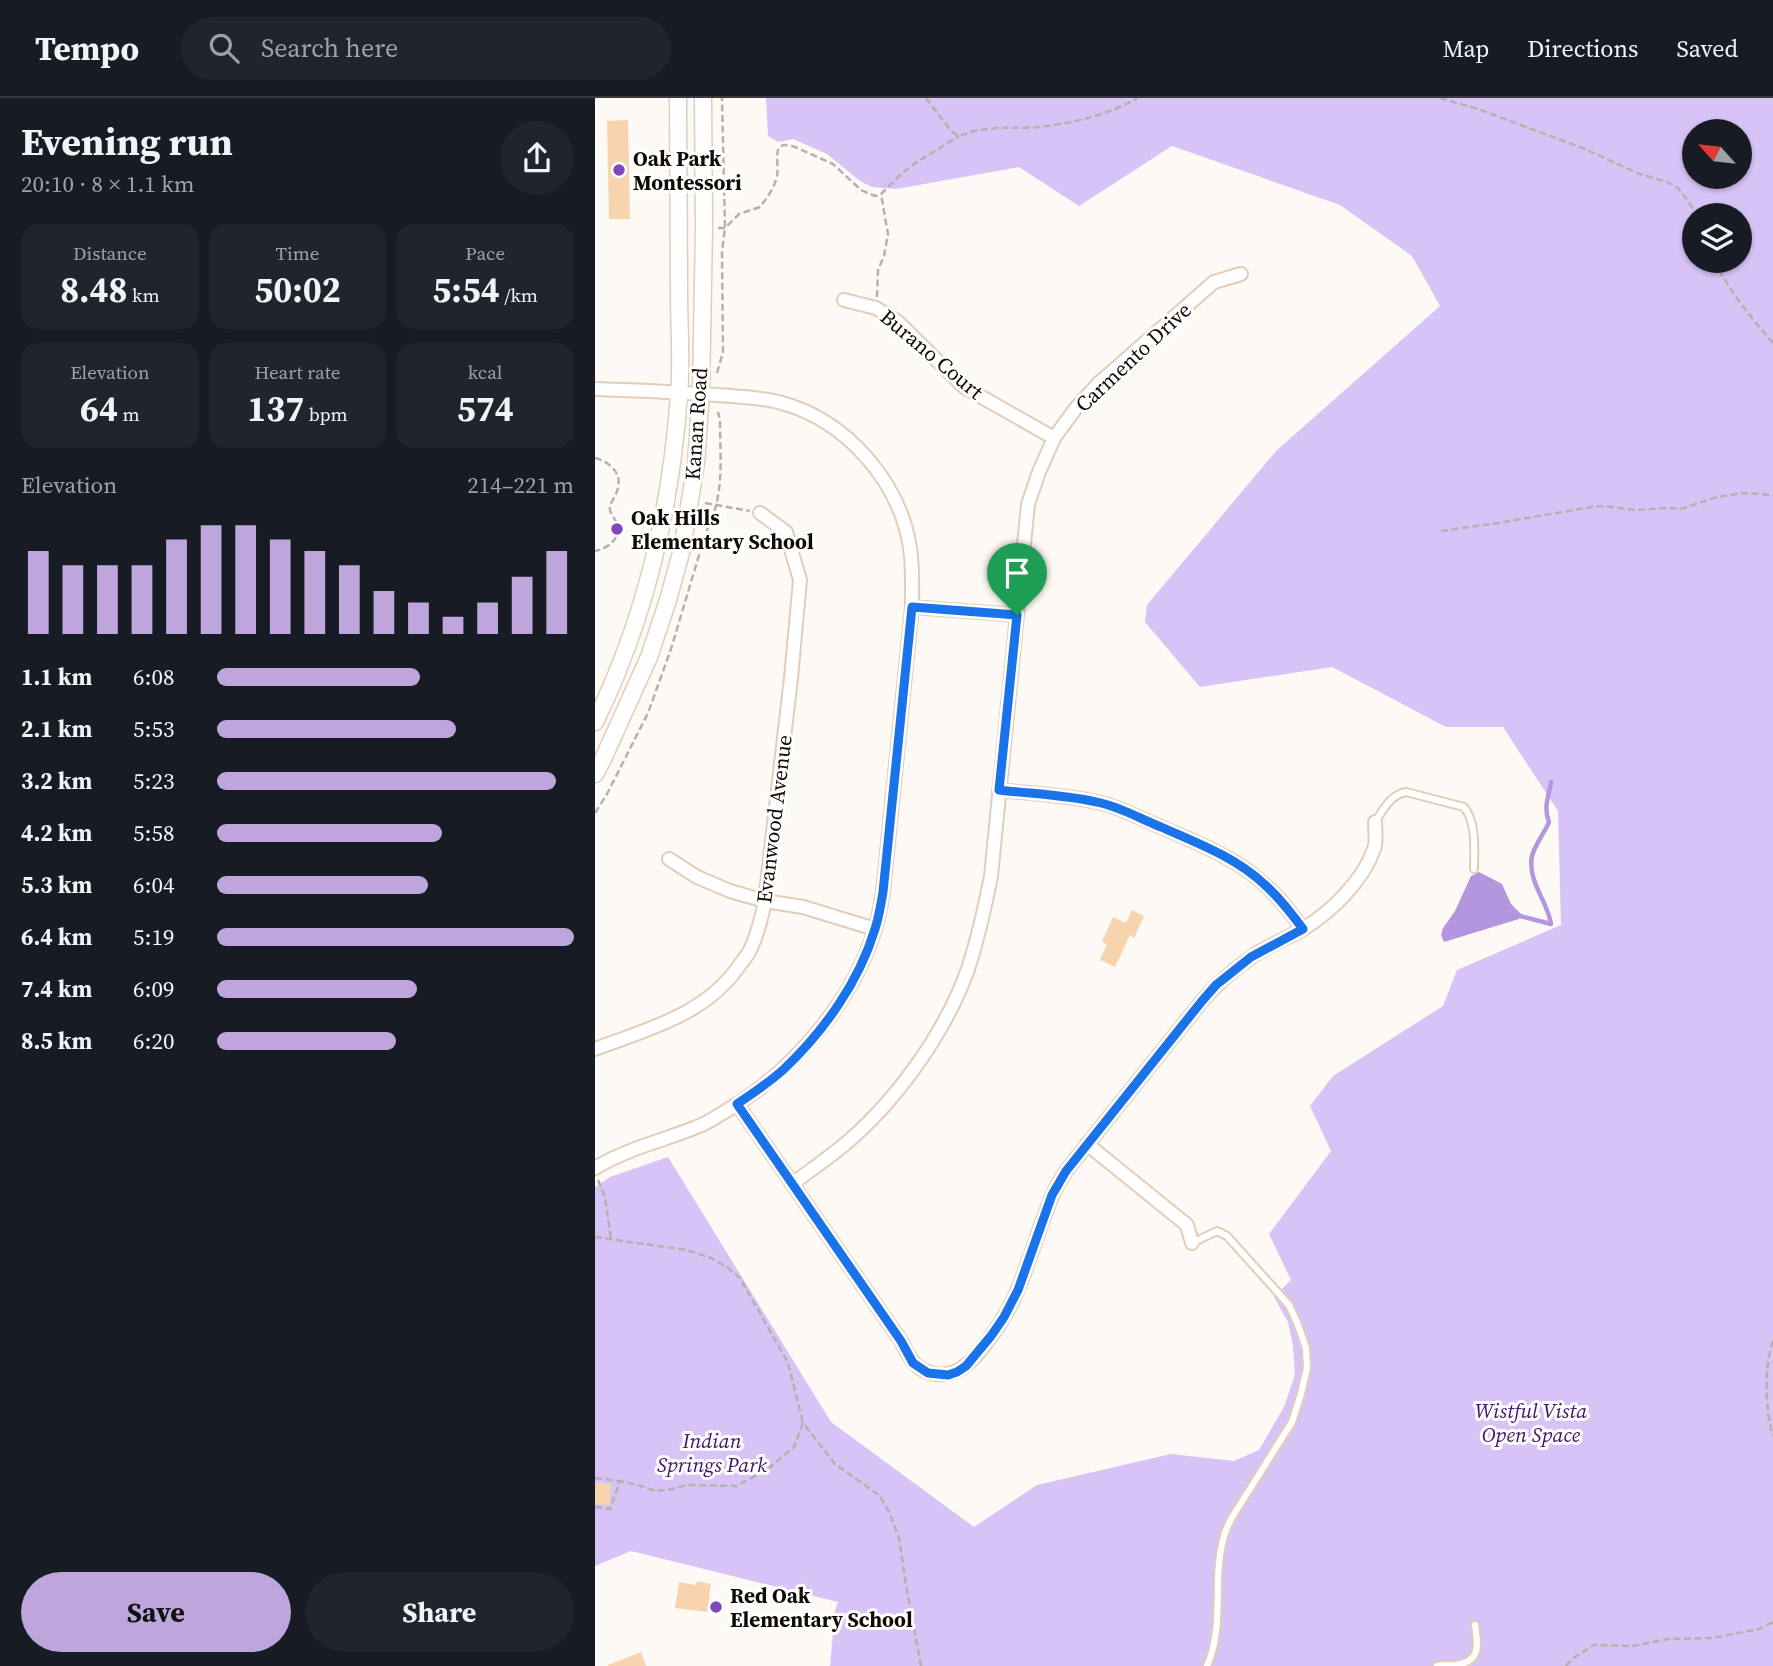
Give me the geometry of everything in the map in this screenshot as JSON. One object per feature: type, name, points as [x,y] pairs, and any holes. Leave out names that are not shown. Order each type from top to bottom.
[{"type":"main road","name":"Kanan Road","points":[[595,722],[628,645],[645,590],[660,535],[671,473],[680,391],[678,98]]},
{"type":"main road","name":"Kanan Road","points":[[595,774],[649,657],[668,600],[682,549],[696,463],[701,393],[703,98]]},
{"type":"street","name":"Carmento Drive","points":[[792,1184],[840,1148],[880,1111],[915,1068],[946,1018],[967,971],[983,919],[991,876],[1028,504],[1054,438],[1099,383],[1214,282],[1241,274]]},
{"type":"street","name":"Burano Court","points":[[844,299],[876,308],[897,321],[964,387],[1054,438]]},
{"type":"street","points":[[595,389],[680,391],[753,397],[783,404],[824,422],[857,447],[887,484],[904,524],[912,567],[912,607],[883,892],[875,929],[852,982],[822,1028],[784,1069],[761,1088],[701,1126],[627,1151],[595,1168]]},
{"type":"street","name":"Evanwood Avenue","points":[[595,1049],[675,1019],[714,994],[733,975],[751,950],[761,921],[800,580],[786,531],[760,513]]},
{"type":"street","points":[[912,607],[1017,615]]},
{"type":"street","points":[[999,790],[1103,804],[1218,852],[1264,883],[1303,929]]},
{"type":"street","points":[[737,1104],[901,1341],[913,1363],[928,1373],[948,1375],[957,1372],[966,1366],[1004,1317],[1018,1290],[1052,1195],[1066,1171],[1216,985],[1251,957],[1303,929],[1353,886],[1375,847],[1375,822]]},
{"type":"street","points":[[669,859],[697,877],[730,891],[875,929]]},
{"type":"street","points":[[1087,1144],[1187,1225],[1192,1243]]},
{"type":"lane","points":[[1375,822],[1391,799],[1401,792],[1464,807],[1472,824],[1474,869]]},
{"type":"lane","points":[[1192,1243],[1217,1231],[1227,1236],[1289,1305],[1306,1348],[1307,1368],[1292,1422],[1223,1536],[1216,1641],[1207,1666]]},
{"type":"lane","points":[[1437,1666],[1469,1662],[1475,1655],[1478,1644],[1475,1625]]},
{"type":"path","points":[[717,373],[723,352],[722,251],[725,228],[722,98]]},
{"type":"path","points":[[926,98],[951,131],[958,136]]},
{"type":"path","points":[[725,228],[739,214],[761,207],[776,180],[776,153],[783,145],[795,147],[833,164],[861,190],[875,196],[881,194],[902,173],[958,136],[994,128],[1038,127],[1087,119],[1138,98]]},
{"type":"path","points":[[1440,98],[1478,109],[1585,149],[1637,173],[1667,182],[1678,188],[1690,203]]},
{"type":"path","points":[[876,308],[878,270],[888,234],[881,194]]},
{"type":"path","points":[[1720,273],[1773,343]]},
{"type":"path","points":[[595,458],[613,467],[619,477],[619,487],[610,505],[617,525],[616,537],[610,545],[595,551]]},
{"type":"path","points":[[1441,531],[1592,507],[1604,506],[1622,510],[1681,509],[1717,497],[1743,493],[1773,495]]},
{"type":"path","points":[[704,503],[760,513]]},
{"type":"path","points":[[595,1175],[605,1197],[611,1238]]},
{"type":"path","points":[[595,1237],[687,1250],[711,1258],[740,1278],[788,1363],[803,1423],[835,1464],[880,1496],[890,1514],[899,1538],[921,1666]]},
{"type":"path","points":[[1773,1341],[1767,1390],[1773,1436]]},
{"type":"path","points":[[595,1478],[620,1481],[656,1491],[687,1485],[737,1486],[769,1468],[794,1447],[803,1423]]},
{"type":"path","points":[[595,1507],[610,1508],[620,1481]]},
{"type":"path","points":[[1566,1666],[1594,1645],[1633,1646],[1668,1639],[1712,1638],[1759,1629],[1773,1622]]},
{"type":"green space","name":"Wistful Vista Open Space","points":[[766,98],[1773,98],[1773,1666],[830,1666],[838,1602],[631,1551],[595,1566],[595,1187],[610,1177],[668,1157],[831,1422],[974,1527],[1037,1485],[1171,1454],[1234,1461],[1259,1450],[1284,1407],[1295,1375],[1288,1322],[1274,1297],[1291,1280],[1269,1234],[1331,1151],[1310,1106],[1333,1076],[1443,1006],[1457,970],[1561,925],[1558,811],[1503,727],[1446,727],[1332,667],[1200,687],[1145,622],[1147,605],[1276,451],[1440,306],[1412,256],[1340,205],[1172,146],[1079,206],[1019,167],[896,189],[872,187],[860,181],[827,154],[793,139],[778,142],[768,136]]},
{"type":"shaded area","points":[[1479,872],[1502,884],[1511,904],[1521,914],[1519,919],[1444,942],[1441,935],[1443,928],[1455,911],[1471,876]]},
{"type":"building","name":"Oak Park Montessori","points":[[628,120],[630,219],[609,219],[607,121]]},
{"type":"building","points":[[1132,910],[1144,916],[1134,938],[1130,935],[1115,967],[1100,960],[1107,944],[1102,942],[1113,917],[1126,923]]},
{"type":"building","points":[[595,1483],[611,1484],[609,1505],[595,1504]]},
{"type":"building","points":[[697,1581],[711,1584],[707,1612],[675,1608],[679,1582],[696,1585]]},
{"type":"building","points":[[641,1652],[646,1666],[608,1666],[608,1665]]},
{"type":"waterway","points":[[1520,916],[1551,924],[1531,865],[1533,852],[1549,822],[1546,806],[1551,782]]},
{"type":"place","name":"Oak Park Montessori","points":[[619,170]]},
{"type":"place","name":"Oak Hills Elementary School","points":[[617,529]]},
{"type":"place","name":"Red Oak Elementary School","points":[[716,1607]]},
{"type":"route","points":[[912,607],[1017,615],[999,790],[1103,804],[1218,852],[1264,883],[1303,929],[1251,957],[1216,985],[1202,1001],[1066,1171],[1052,1195],[1018,1290],[991,1336],[966,1366],[957,1372],[948,1375],[928,1373],[913,1363],[901,1341],[737,1104],[784,1069],[822,1028],[852,982],[875,929],[883,892],[912,607]]},
{"type":"park label","name":"Indian Springs Park","points":[[712,1452]]}]
